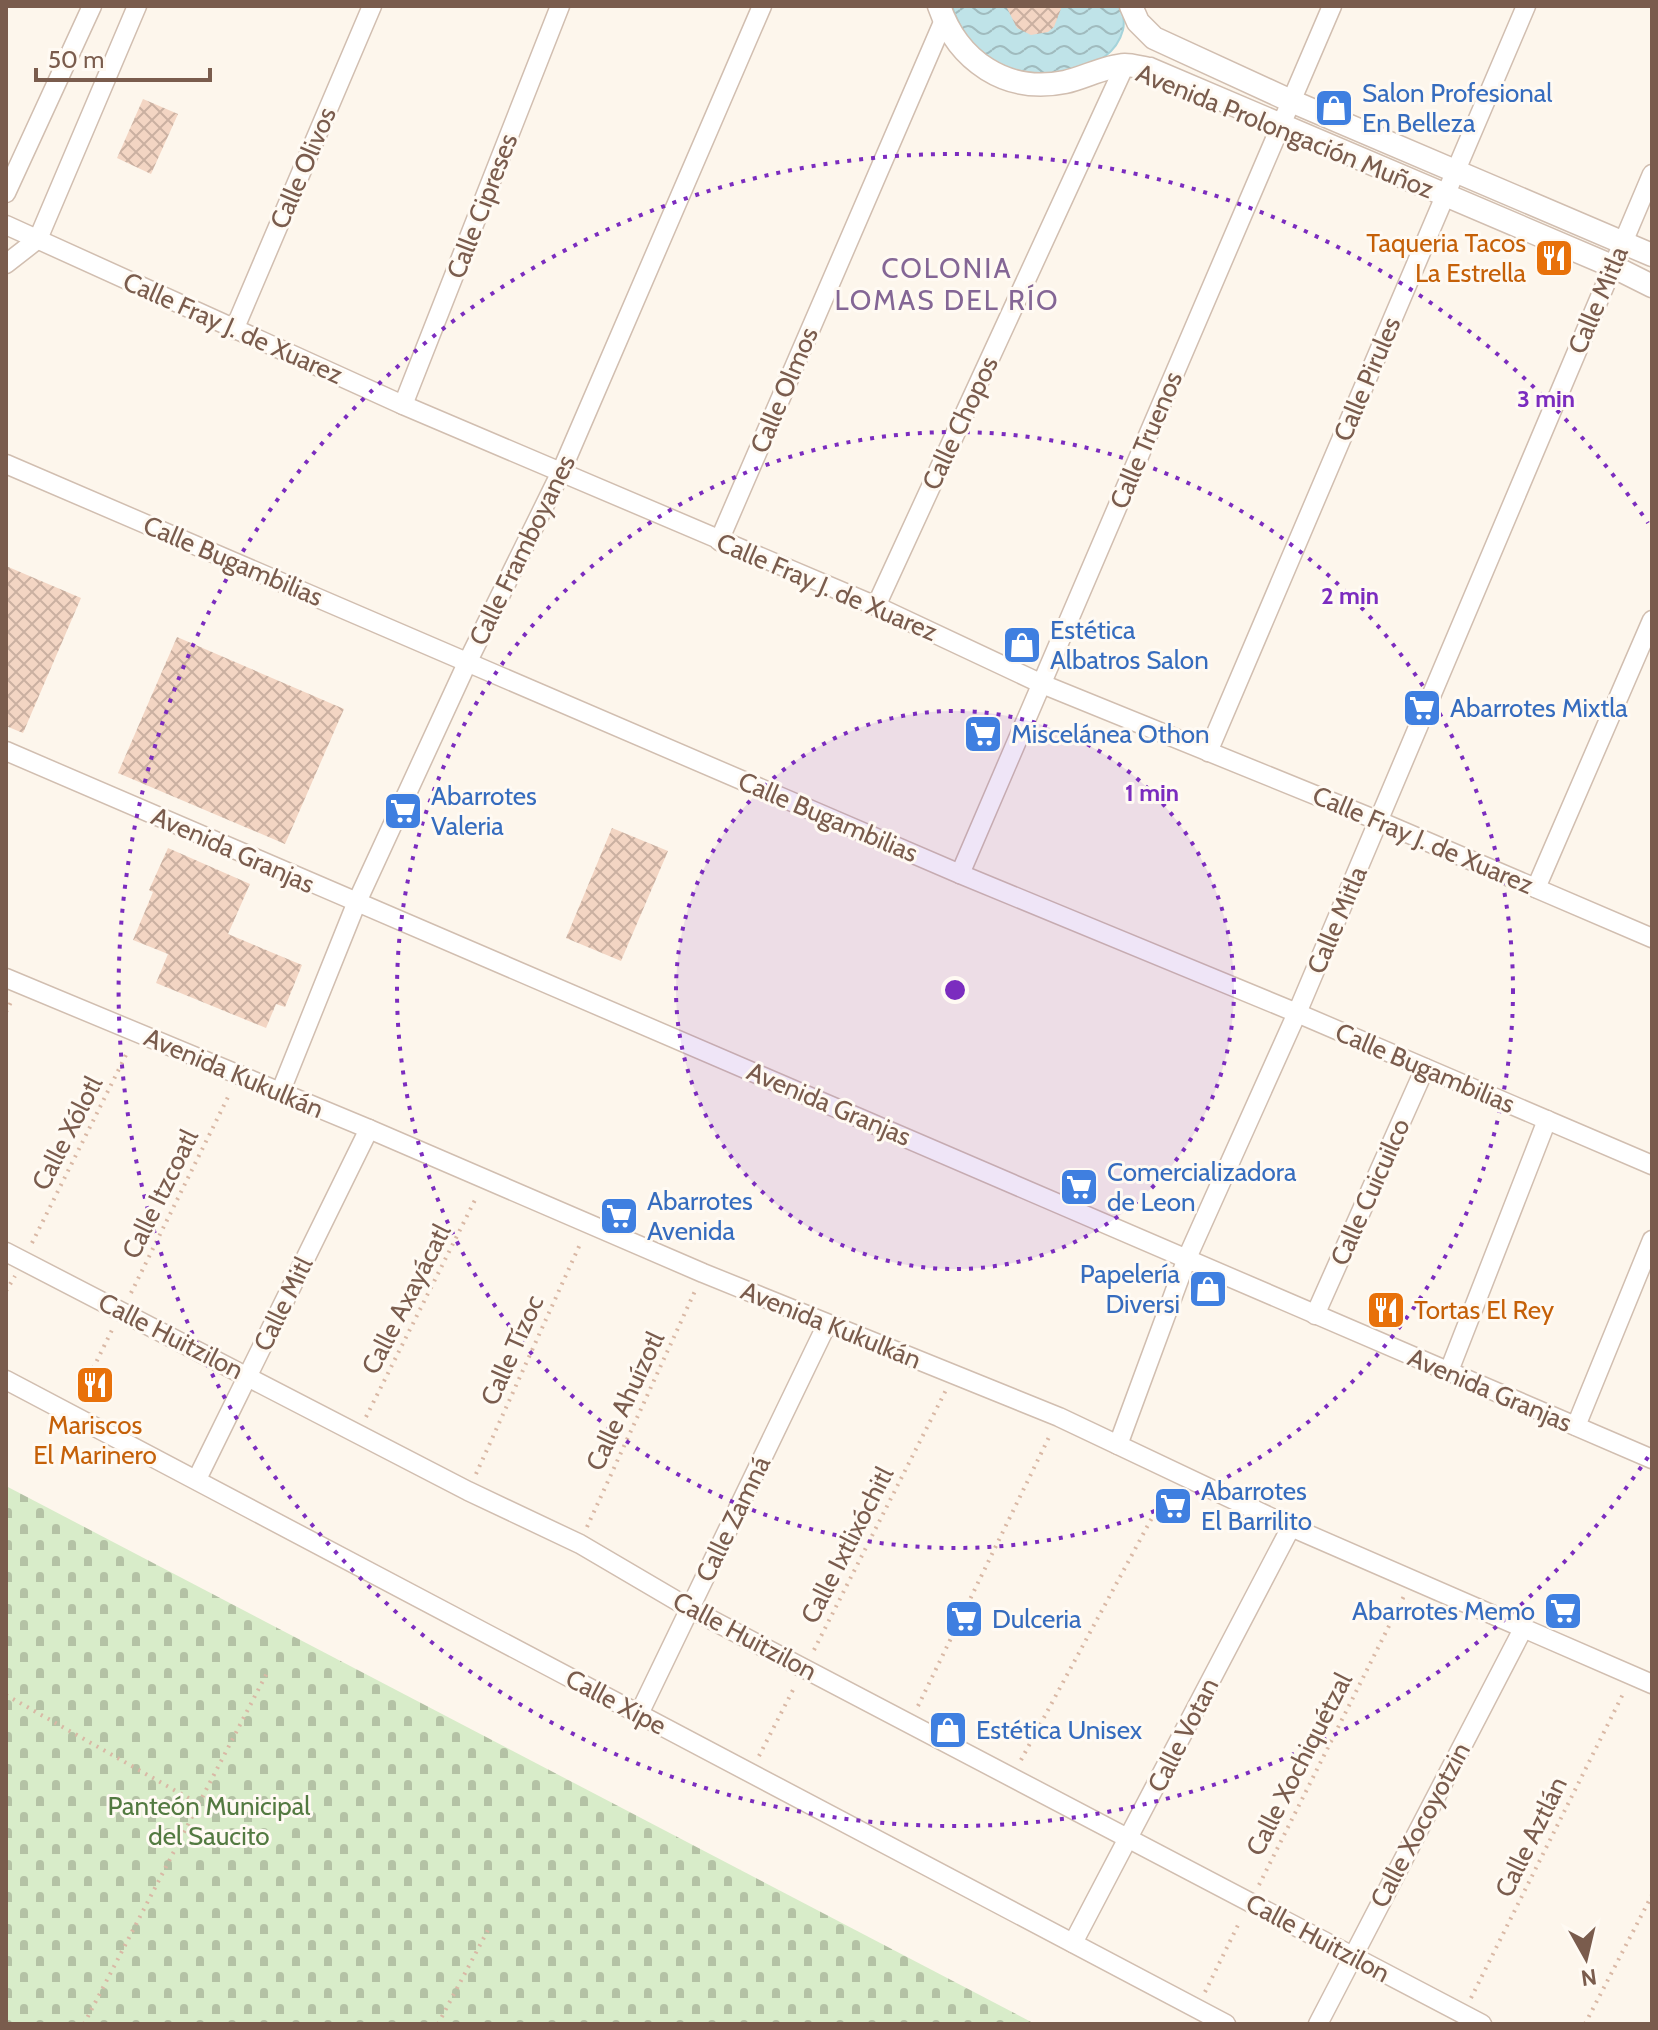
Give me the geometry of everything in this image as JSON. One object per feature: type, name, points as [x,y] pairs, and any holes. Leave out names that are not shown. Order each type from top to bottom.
[{"type":"street","points":[[6,193],[92,6]]},
{"type":"street","points":[[6,264],[38,239],[137,6]]},
{"type":"street","name":"Calle Olivos","points":[[234,330],[372,6]]},
{"type":"street","name":"Calle Cipreses","points":[[403,405],[560,6]]},
{"type":"street","name":"Calle Framboyanes","points":[[280,1093],[356,904],[468,661],[561,472],[762,6]]},
{"type":"street","name":"Calle Truenos","points":[[960,874],[1332,6]]},
{"type":"street","name":"Calle Pirules","points":[[1208,752],[1526,6]]},
{"type":"street","points":[[1125,65],[1136,47],[1138,11]]},
{"type":"street","name":"Avenida Prolongación Muñoz","points":[[1138,11],[1154,38],[1291,101],[1652,255]]},
{"type":"street","name":"Avenida Prolongación Muñoz","points":[[941,13],[962,49],[993,74],[1030,85],[1064,83],[1125,65],[1150,69],[1612,266],[1652,286]]},
{"type":"street","name":"Calle Olmos","points":[[719,541],[941,13]]},
{"type":"street","name":"Calle Chopos","points":[[876,606],[1125,65]]},
{"type":"street","name":"Calle Mitla","points":[[1118,1445],[1187,1258],[1297,1013],[1652,174]]},
{"type":"street","name":"Calle Fray J. de Xuarez","points":[[6,225],[403,405],[876,606],[1042,684],[1379,821],[1652,938]]},
{"type":"street","name":"Calle Bugambilias","points":[[6,464],[960,874],[1297,1013],[1652,1165]]},
{"type":"street","points":[[1536,888],[1652,620]]},
{"type":"street","name":"Avenida Granjas","points":[[6,751],[1652,1459]]},
{"type":"street","name":"Avenida Kukulkán","points":[[6,978],[369,1129],[703,1273],[1059,1417],[1291,1527],[1652,1684]]},
{"type":"street","name":"Calle Cuicuilco","points":[[1315,1315],[1425,1068]]},
{"type":"street","points":[[1449,1371],[1547,1120]]},
{"type":"street","name":"Calle Mitl","points":[[197,1479],[369,1129]]},
{"type":"street","points":[[1576,1426],[1652,1240]]},
{"type":"street","name":"Calle Huitzilon","points":[[6,1252],[468,1491],[580,1544],[689,1608],[1482,2024]]},
{"type":"street","name":"Calle Zamná","points":[[639,1714],[827,1324]]},
{"type":"street","name":"Calle Xipe","points":[[6,1380],[1226,2024]]},
{"type":"street","name":"Calle Votan","points":[[1073,1943],[1291,1527]]},
{"type":"street","name":"Calle Xocoyotzin","points":[[1318,2024],[1524,1627]]},
{"type":"path","name":"Calle Xólotl","points":[[6,1291],[138,1033]]},
{"type":"path","name":"Calle Itzcoatl","points":[[70,1413],[238,1076]]},
{"type":"path","name":"Calle Axayácatl","points":[[358,1433],[486,1180]]},
{"type":"path","name":"Calle Tízoc","points":[[468,1491],[589,1223]]},
{"type":"path","name":"Calle Ahuízotl","points":[[580,1544],[703,1273]]},
{"type":"path","name":"Calle Ixtlixóchitl","points":[[750,1773],[953,1375]]},
{"type":"path","points":[[910,1722],[1059,1417]]},
{"type":"path","points":[[1012,1776],[1176,1473]]},
{"type":"path","name":"Calle Xochiquétzal","points":[[1197,2009],[1412,1578]]},
{"type":"path","points":[[84,2024],[267,1673]]},
{"type":"path","name":"Calle Aztlán","points":[[1463,2014],[1632,1675]]},
{"type":"path","points":[[6,1695],[199,1804]]},
{"type":"path","points":[[1585,2024],[1652,1895]]},
{"type":"path","points":[[438,2024],[488,1930]]},
{"type":"green space","name":"Panteón Municipal del Saucito","points":[[6,1486],[1035,2024],[6,2024]]},
{"type":"water","points":[[952,6],[1122,6],[1124,27],[1116,45],[1089,66],[1053,73],[1016,71],[992,62],[977,49]]},
{"type":"building","points":[[1006,6],[1062,6],[1054,27],[1048,32],[1031,35],[1017,28]]},
{"type":"building","points":[[143,99],[178,114],[151,174],[117,158]]},
{"type":"building","points":[[6,566],[81,598],[23,733],[6,726]]},
{"type":"building","points":[[177,637],[344,709],[285,844],[118,773]]},
{"type":"building","points":[[612,828],[668,851],[621,961],[566,938]]},
{"type":"building","points":[[168,848],[250,884],[228,934],[302,965],[285,1007],[276,1004],[266,1028],[156,983],[168,954],[133,940],[153,892],[149,890]]},
{"type":"place","name":"Salon Profesional En Belleza","points":[[1334,108]]},
{"type":"place","name":"Taqueria Tacos La Estrella","points":[[1554,258]]},
{"type":"place","name":"Estética Albatros Salon","points":[[1022,645]]},
{"type":"place","name":"Abarrotes Mixtla","points":[[1422,708]]},
{"type":"place","name":"Miscelánea Othon","points":[[983,734]]},
{"type":"place","name":"Abarrotes Valeria","points":[[403,811]]},
{"type":"place","name":"Comercializadora de Leon","points":[[1079,1187]]},
{"type":"place","name":"Abarrotes Avenida","points":[[619,1216]]},
{"type":"place","name":"Papelería Diversi","points":[[1208,1289]]},
{"type":"place","name":"Tortas El Rey","points":[[1386,1310]]},
{"type":"place","name":"Mariscos El Marinero","points":[[95,1385]]},
{"type":"place","name":"Abarrotes El Barrilito","points":[[1173,1506]]},
{"type":"place","name":"Abarrotes Memo","points":[[1563,1611]]},
{"type":"place","name":"Dulceria","points":[[964,1619]]},
{"type":"place","name":"Estética Unisex","points":[[948,1730]]},
{"type":"district","name":"COLONIA LOMAS DEL RÍO","points":[[947,284]]}]
